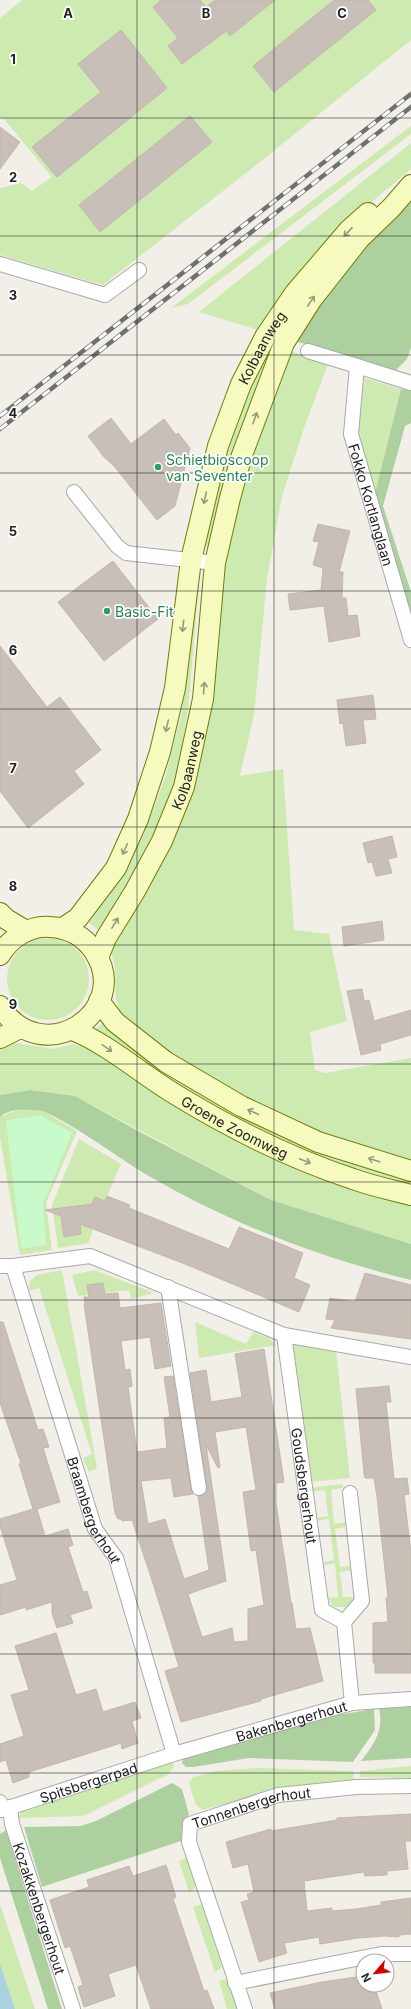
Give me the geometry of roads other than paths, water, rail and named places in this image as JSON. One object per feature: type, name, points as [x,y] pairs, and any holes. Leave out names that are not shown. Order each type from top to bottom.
[{"type":"street","name":"Kolbaanweg","points":[[63,928],[78,918],[116,868],[138,819],[160,752],[175,688],[191,560],[218,446],[241,384],[264,337],[295,293],[349,230],[385,198],[411,183]]},
{"type":"street","name":"Kolbaanweg","points":[[98,958],[106,938],[135,891],[162,841],[184,787],[203,699],[215,563],[230,498],[242,455],[284,343],[312,298],[360,238],[392,207],[411,183]]},
{"type":"street","points":[[0,264],[104,296],[139,270]]},
{"type":"street","points":[[308,351],[411,383]]},
{"type":"street","name":"Fokko Kortlanglaan","points":[[357,366],[351,434],[411,640]]},
{"type":"street","points":[[74,492],[117,546],[126,553],[215,563]]},
{"type":"street","points":[[0,913],[6,919],[26,931]]},
{"type":"street","points":[[0,953],[10,942],[26,931],[44,926],[63,928],[77,934],[89,944],[98,958],[102,972],[103,987],[99,1001],[89,1018],[73,1030],[55,1035],[37,1035],[20,1028],[7,1017],[0,1006]]},
{"type":"street","name":"Groene Zoomweg","points":[[99,1001],[115,1022],[166,1062],[240,1106],[318,1142],[411,1171]]},
{"type":"street","points":[[0,1038],[20,1028]]},
{"type":"street","name":"Groene Zoomweg","points":[[73,1030],[94,1038],[172,1092],[245,1134],[292,1156],[353,1179],[411,1195]]},
{"type":"street","name":"Braambergerhout","points":[[174,1754],[116,1558],[95,1529],[7,1266],[90,1256],[284,1335],[411,1357]]},
{"type":"street","points":[[168,1287],[199,1488]]},
{"type":"street","name":"Goudsbergerhout","points":[[284,1335],[322,1610],[344,1622]]},
{"type":"street","points":[[350,1493],[362,1601],[344,1622],[352,1703]]},
{"type":"street","name":"Bakenbergerhout","points":[[174,1754],[352,1703],[411,1699]]},
{"type":"street","name":"Spitsbergerpad","points":[[4,1806],[174,1754]]},
{"type":"street","name":"Tonnenbergerhout","points":[[245,2009],[235,1983],[189,1842],[190,1824],[278,1796],[356,1787],[411,1786]]},
{"type":"street","name":"Kozakkenbergerhout","points":[[4,1806],[12,1824],[73,2009]]},
{"type":"street","points":[[235,1983],[381,1954],[411,1954]]},
{"type":"water","points":[[0,1963],[15,2009],[0,2009]]},
{"type":"railway","points":[[0,416],[411,94]]},
{"type":"railway","points":[[0,429],[411,107]]},
{"type":"place","name":"Schietbioscoop van Seventer","points":[[158,467]]},
{"type":"place","name":"Basic-Fit","points":[[107,611]]}]
